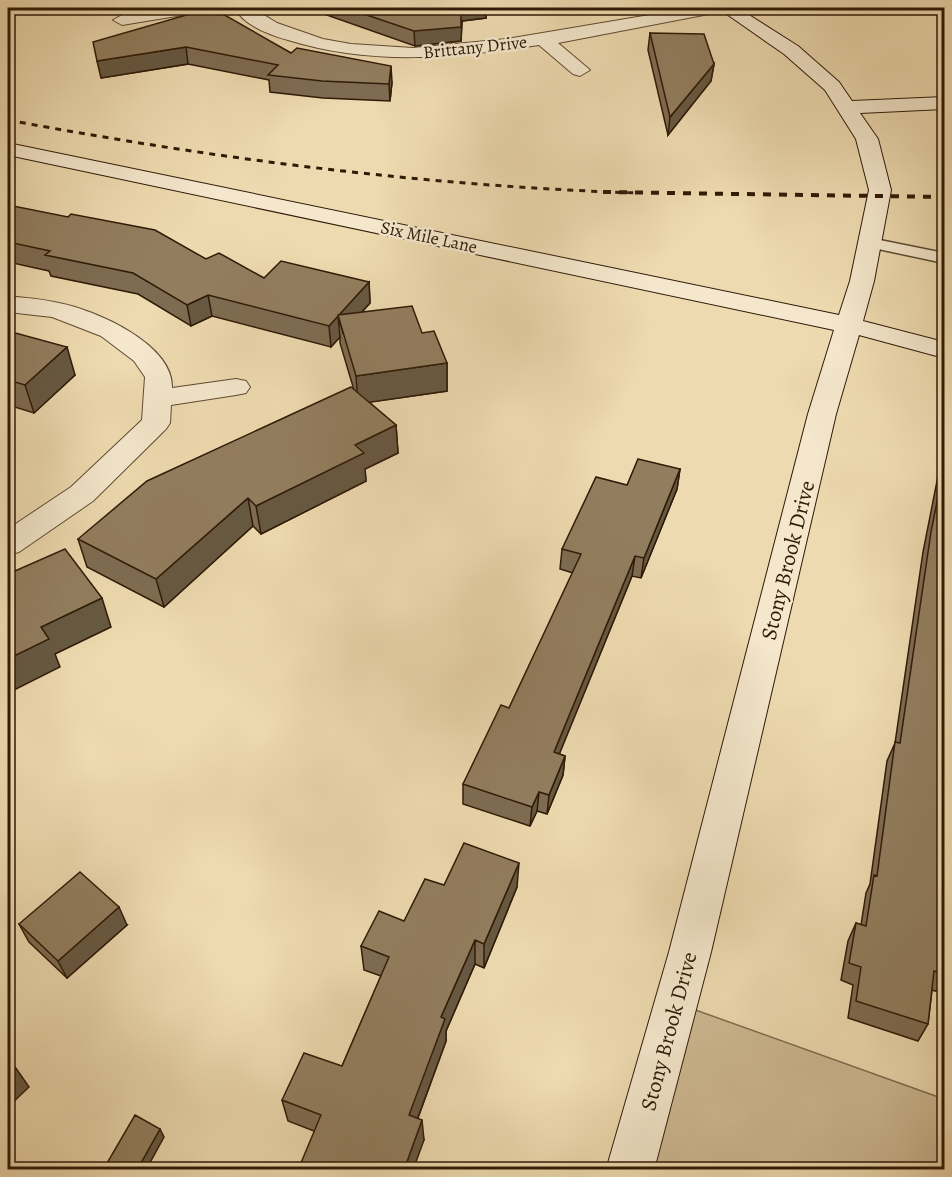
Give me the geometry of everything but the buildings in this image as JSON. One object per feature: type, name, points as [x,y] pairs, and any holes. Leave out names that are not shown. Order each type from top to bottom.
[{"type":"street","points":[[122,20],[195,8]]},
{"type":"street","name":"Brittany Drive","points":[[243,8],[261,22],[290,35],[331,46],[366,51],[441,53],[634,26],[713,8]]},
{"type":"street","name":"Stony Brook Drive","points":[[630,1170],[690,952],[822,414],[850,325],[880,190],[867,139],[832,86],[807,62],[727,8]]},
{"type":"street","points":[[544,40],[580,69]]},
{"type":"street","points":[[847,107],[945,103]]},
{"type":"street","name":"Six Mile Lane","points":[[8,149],[850,325],[945,350]]},
{"type":"street","points":[[8,304],[57,310],[110,330],[144,355],[159,377],[156,423],[82,494],[8,544]]},
{"type":"street","points":[[158,398],[236,387]]},
{"type":"lane","points":[[870,243],[945,258]]},
{"type":"shaded area","points":[[676,1003],[944,1099],[944,1169],[630,1170]]},
{"type":"railway","points":[[8,120],[164,147],[322,168],[479,184],[624,192]]},
{"type":"railway","points":[[603,192],[624,192]]},
{"type":"railway","points":[[624,192],[944,197]]},
{"type":"railway","points":[[624,192],[638,193]]}]
